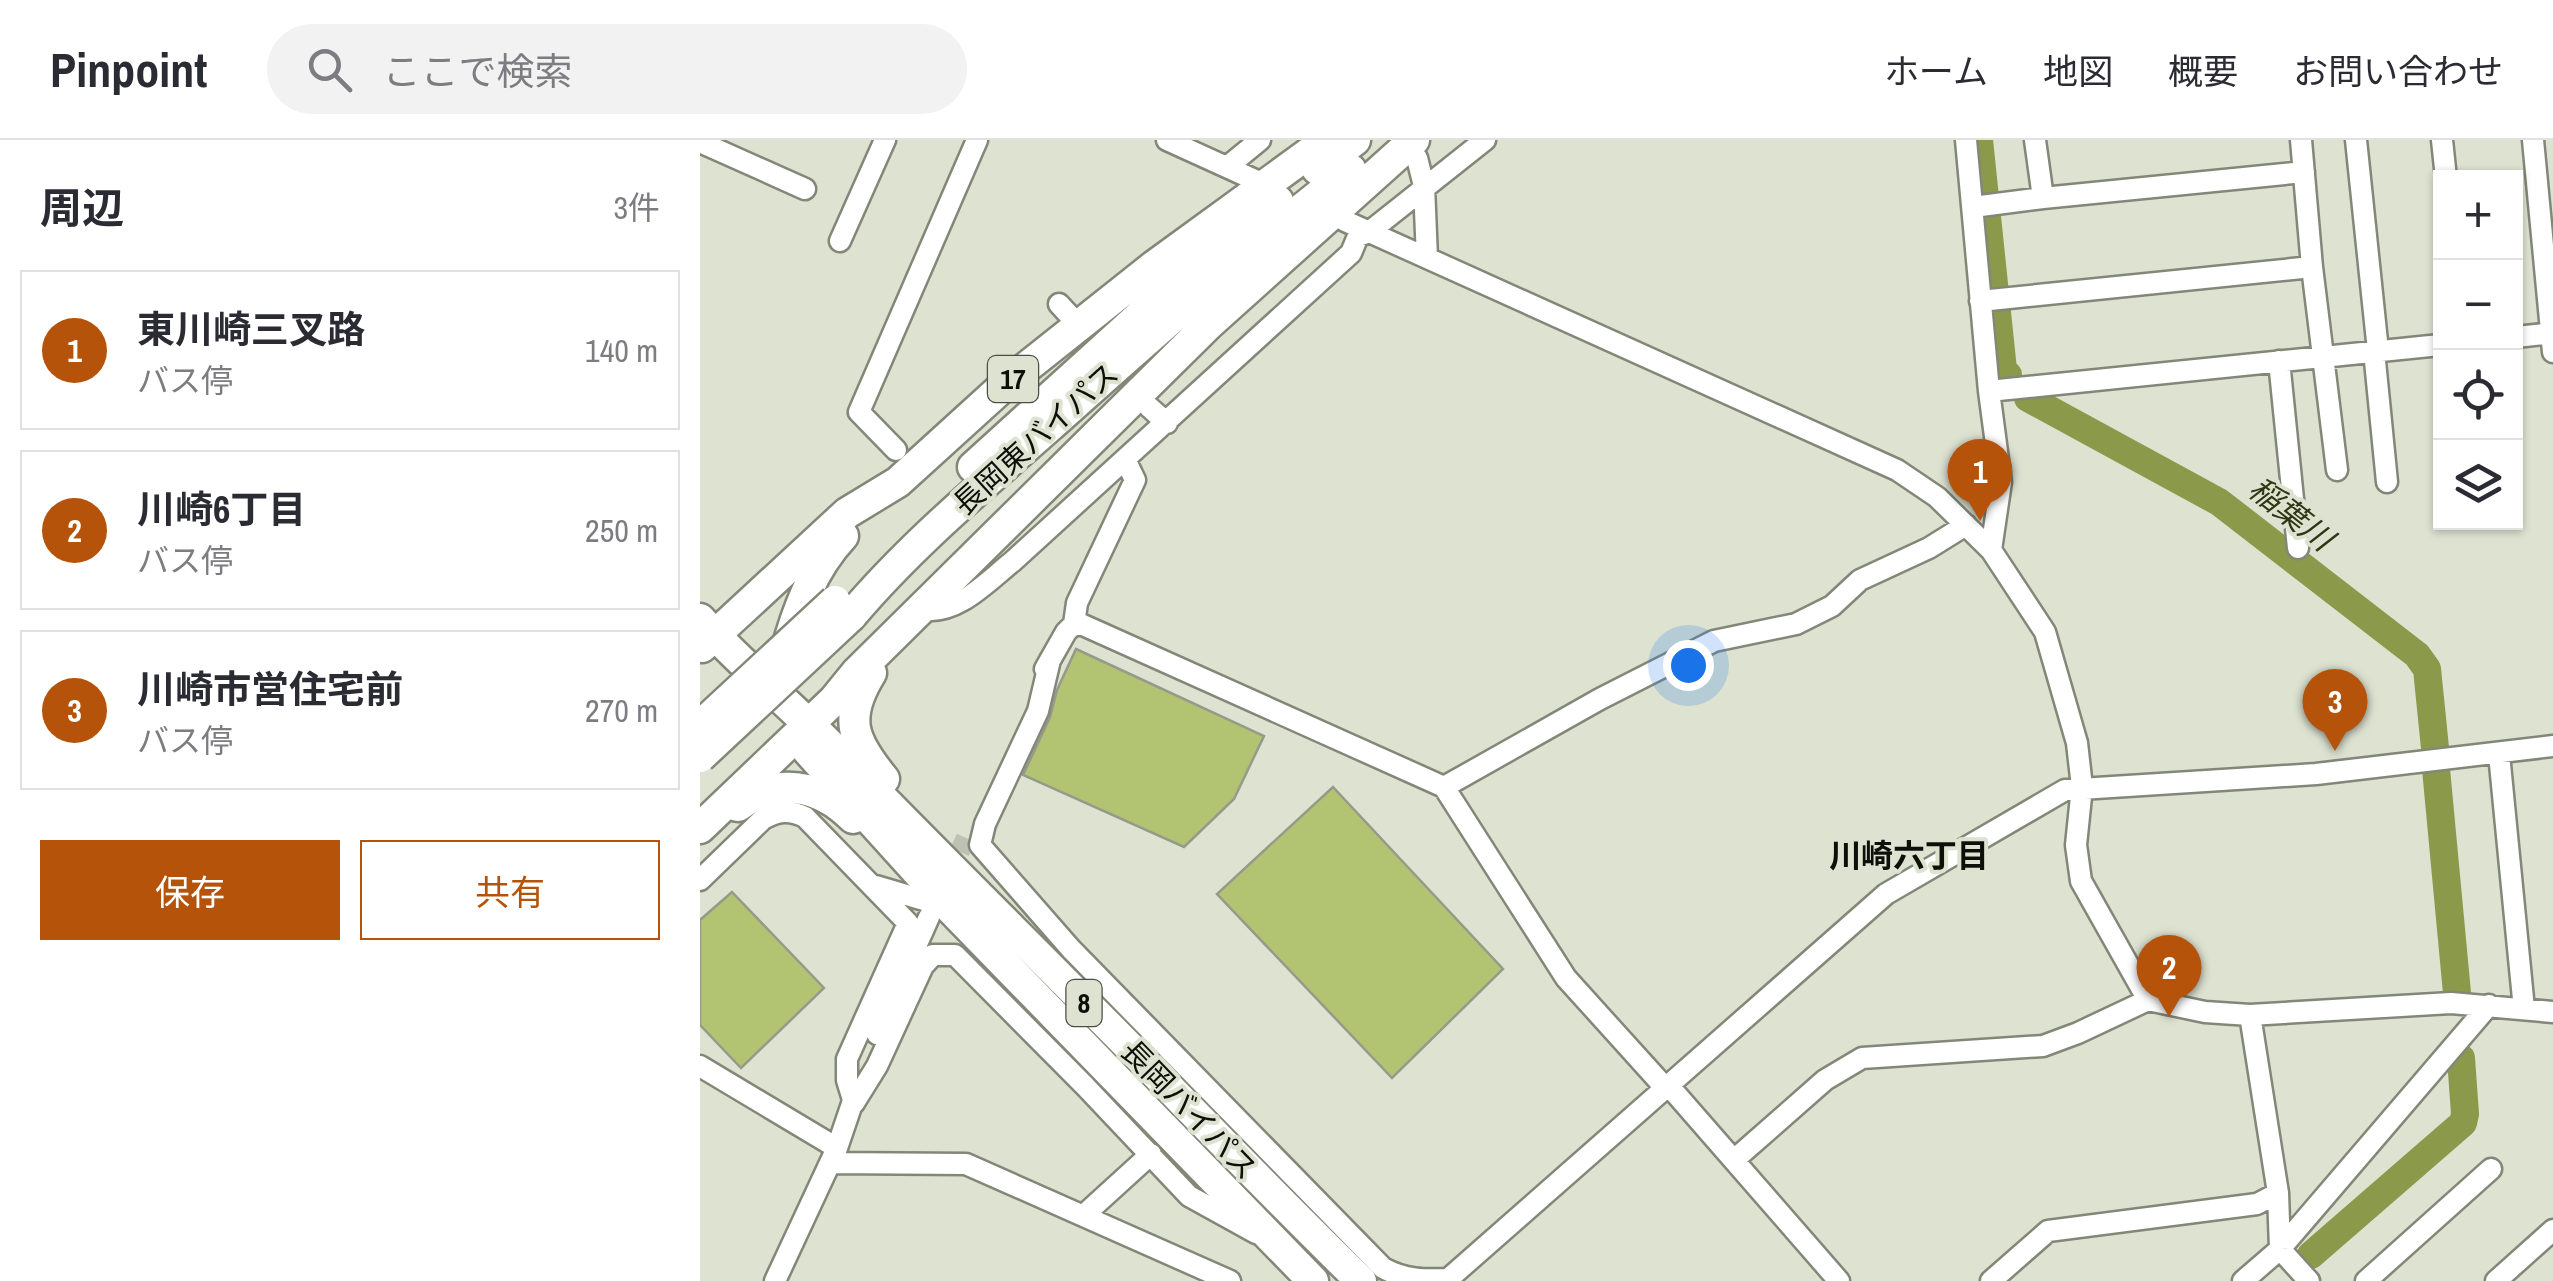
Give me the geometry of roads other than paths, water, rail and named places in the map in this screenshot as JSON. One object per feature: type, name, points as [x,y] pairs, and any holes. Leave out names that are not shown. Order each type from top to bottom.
[{"type":"highway","name":"17","points":[[708,635],[847,514],[898,482],[957,426],[1065,337],[1154,266],[1327,140]]},
{"type":"highway","name":"長岡東バイパス","points":[[700,757],[777,709],[843,608],[906,529],[1156,301],[1354,140]]},
{"type":"highway","name":"長岡東バイパス","points":[[843,608],[880,581],[1180,310],[1388,140]]},
{"type":"highway","points":[[777,709],[856,674],[1208,325],[1415,149]]},
{"type":"highway","points":[[700,828],[769,761],[782,664],[796,614],[827,553],[898,482]]},
{"type":"highway","points":[[700,608],[715,618],[708,635]]},
{"type":"highway","points":[[924,609],[869,675],[859,694],[853,724],[865,755],[921,820],[952,907]]},
{"type":"highway","name":"8","points":[[708,635],[777,709]]},
{"type":"highway","name":"長岡東バイパス","points":[[700,724],[777,709]]},
{"type":"highway","name":"長岡バイパス","points":[[777,709],[952,907],[1313,1281]]},
{"type":"highway","points":[[700,840],[750,797],[778,786],[809,790],[841,806],[908,873],[952,907]]},
{"type":"highway","name":"長岡バイパス","points":[[952,907],[1019,936],[1187,1088],[1250,1174],[1361,1281]]},
{"type":"street","points":[[840,241],[885,140]]},
{"type":"street","points":[[896,450],[859,412],[977,140]]},
{"type":"street","points":[[1167,140],[1255,180]]},
{"type":"street","points":[[1228,167],[1260,140]]},
{"type":"street","points":[[924,609],[942,610],[1012,562],[1351,254],[1358,236],[1369,232],[1485,140]]},
{"type":"street","points":[[1966,140],[2001,482],[1991,550]]},
{"type":"street","points":[[2036,140],[2043,198]]},
{"type":"street","points":[[2300,140],[2338,470]]},
{"type":"street","points":[[2356,140],[2387,482]]},
{"type":"street","points":[[2442,140],[2445,170]]},
{"type":"street","points":[[2523,337],[2552,339],[2533,140]]},
{"type":"street","points":[[700,142],[805,189]]},
{"type":"street","points":[[1415,149],[1424,186],[1427,258]]},
{"type":"street","points":[[1973,207],[2304,172]]},
{"type":"street","points":[[1345,221],[1898,470],[1937,497],[1966,524],[1991,550],[2045,632],[2076,743],[2082,787],[2076,845],[2082,881],[2148,1000]]},
{"type":"street","points":[[1980,301],[2312,267]]},
{"type":"street","points":[[1989,390],[2433,346]]},
{"type":"street","points":[[2278,361],[2298,548]]},
{"type":"street","points":[[1149,407],[1167,423]]},
{"type":"street","points":[[966,838],[1050,660],[1074,624],[1077,604],[1134,480],[1125,458]]},
{"type":"street","points":[[1444,787],[1714,641],[1796,624],[1832,606],[1860,580],[1929,548],[1966,524]]},
{"type":"street","points":[[1074,624],[1444,787],[1566,978],[1660,1082],[1668,1086],[1839,1281]]},
{"type":"street","points":[[1050,660],[1038,711],[985,824],[980,845],[1187,1088],[1383,1268],[1413,1280],[1448,1280],[1886,894],[2066,790],[2316,774],[2553,746]]},
{"type":"street","points":[[2499,754],[2524,1009]]},
{"type":"street","points":[[700,880],[763,819],[774,812],[786,812],[804,817],[908,924],[848,1059],[847,1080],[854,1102]]},
{"type":"street","points":[[775,1281],[834,1156],[865,1061],[952,907],[873,886]]},
{"type":"street","points":[[1019,936],[1071,949]]},
{"type":"street","points":[[854,1102],[877,1066],[924,966],[933,955],[955,955],[1189,1196],[1270,1240]]},
{"type":"street","points":[[1734,1160],[1825,1080],[1862,1058],[2043,1046],[2078,1034],[2148,1000],[2205,1012],[2250,1016],[2451,1003],[2553,1012]]},
{"type":"street","points":[[2243,1281],[2280,1248],[2489,1006]]},
{"type":"street","points":[[2250,1016],[2278,1193],[2280,1248],[2309,1281]]},
{"type":"street","points":[[1083,1046],[1085,1086]]},
{"type":"street","points":[[700,1066],[834,1156],[966,1164],[1230,1281]]},
{"type":"street","points":[[1084,1215],[1151,1154]]},
{"type":"street","points":[[2366,1281],[2491,1169]]},
{"type":"street","points":[[1991,1281],[2048,1231],[2257,1204],[2278,1193]]},
{"type":"street","points":[[2496,1281],[2553,1230]]},
{"type":"waterway","name":"稲葉川","points":[[1979,140],[2003,370],[2008,375]]},
{"type":"waterway","name":"稲葉川","points":[[2028,398],[2219,502],[2417,655],[2427,669],[2435,748]]},
{"type":"waterway","name":"稲葉川","points":[[2436,769],[2457,993]]},
{"type":"waterway","name":"稲葉川","points":[[2311,1255],[2463,1123],[2461,1058]]},
{"type":"tunnel","points":[[947,879],[966,838]]},
{"type":"place","name":"東川崎三叉路","points":[[1980,521]]},
{"type":"place","name":"川崎市営住宅前","points":[[2335,751]]},
{"type":"place","name":"川崎6丁目","points":[[2169,1017]]},
{"type":"district","name":"川崎六丁目","points":[[1909,856]]}]
